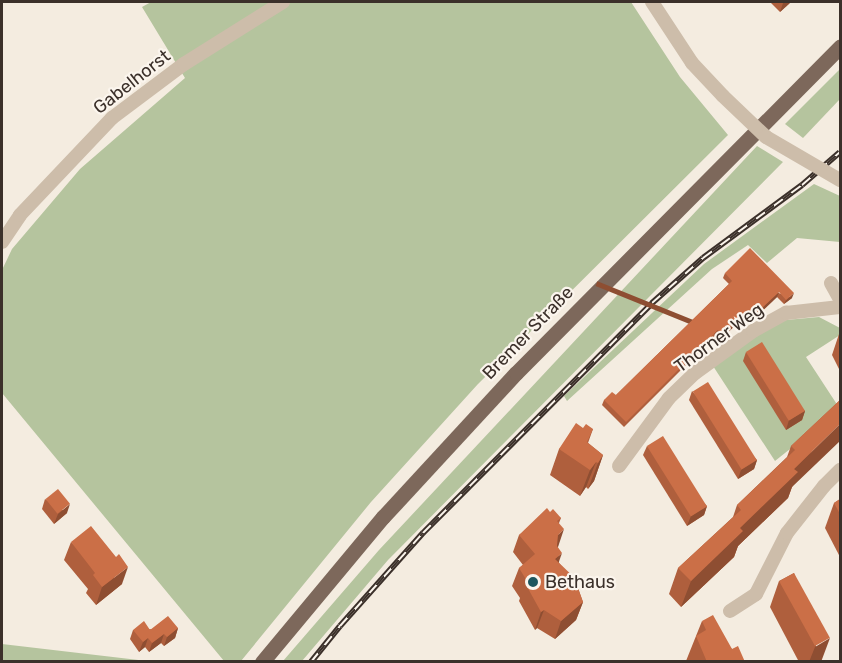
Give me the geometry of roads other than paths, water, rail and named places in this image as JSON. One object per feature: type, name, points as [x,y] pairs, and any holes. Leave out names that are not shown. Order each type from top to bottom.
[{"type":"main road","name":"Bremer Straße","points":[[261,662],[383,517],[516,373],[840,47]]},
{"type":"street","name":"Gabelhorst","points":[[2,242],[20,215],[112,117],[184,64],[283,2]]},
{"type":"street","points":[[652,2],[692,63],[766,137],[840,180]]},
{"type":"street","points":[[831,283],[840,299]]},
{"type":"street","name":"Thorner Weg","points":[[619,466],[669,398],[695,373],[753,331],[786,313],[840,307]]},
{"type":"street","points":[[730,611],[756,594],[787,533],[824,486],[840,470]]},
{"type":"railway","points":[[311,662],[423,533],[652,303],[703,258],[802,185],[840,152]]},
{"type":"place","name":"Bethaus","points":[[533,582]]}]
